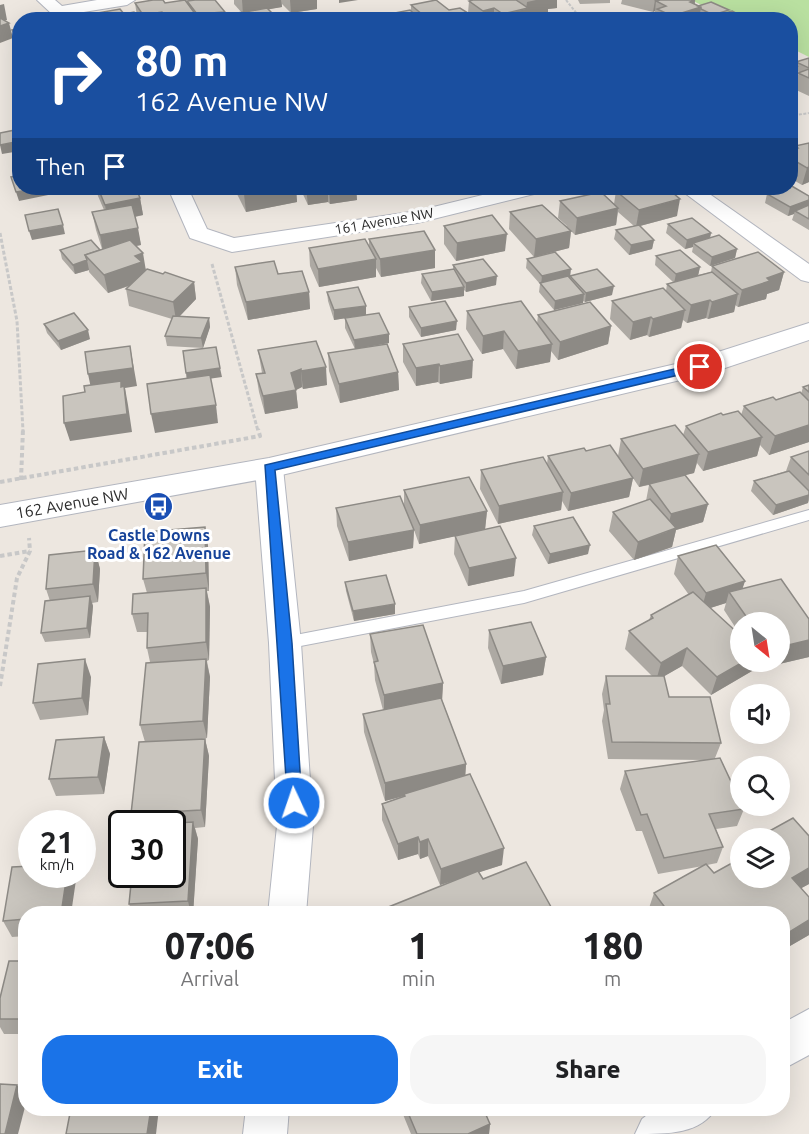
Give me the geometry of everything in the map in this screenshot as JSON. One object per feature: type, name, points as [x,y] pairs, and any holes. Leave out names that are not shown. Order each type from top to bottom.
[{"type":"street","points":[[45,0],[59,11],[127,0]]},
{"type":"street","points":[[181,195],[198,233]]},
{"type":"street","name":"161 Avenue NW","points":[[198,233],[232,245],[417,217],[507,195]]},
{"type":"street","points":[[698,195],[809,275]]},
{"type":"street","name":"162 Avenue NW","points":[[13,513],[269,468],[700,367],[809,331]]},
{"type":"street","points":[[269,468],[285,643],[295,826],[288,906]]},
{"type":"street","points":[[790,1043],[809,1030]]},
{"type":"street","points":[[265,1134],[266,1116]]},
{"type":"street","points":[[657,1134],[683,1116]]},
{"type":"lane","points":[[285,643],[524,597],[809,515]]},
{"type":"path","points":[[566,0],[576,12]]},
{"type":"path","points":[[0,233],[17,321],[24,417],[21,478],[13,513],[30,551],[17,578],[0,686]]},
{"type":"path","points":[[0,482],[260,436],[216,271],[198,233]]},
{"type":"path","points":[[0,556],[30,551]]},
{"type":"green space","points":[[691,0],[809,0],[809,57],[798,52],[798,12],[716,12]]},
{"type":"building","points":[[153,0],[163,0],[165,3],[185,0],[194,12],[141,12],[135,3]]},
{"type":"building","points":[[215,0],[225,12],[195,12],[187,1]]},
{"type":"building","points":[[436,0],[449,10],[460,8],[466,12],[419,12],[411,5]]},
{"type":"building","points":[[516,0],[528,8],[511,12],[500,12],[494,8],[483,11],[469,1]]},
{"type":"building","points":[[695,0],[690,2],[701,7],[685,12],[663,12],[657,9],[666,6],[656,1]]},
{"type":"building","points":[[711,2],[729,10],[707,12],[698,6]]},
{"type":"building","points":[[267,8],[271,12],[245,12]]},
{"type":"building","points":[[120,9],[122,12],[103,12]]},
{"type":"building","points":[[0,18],[9,23],[0,26]]},
{"type":"building","points":[[809,58],[809,68],[798,63]]},
{"type":"building","points":[[809,69],[809,78],[798,73]]},
{"type":"building","points":[[12,131],[12,143],[0,145],[0,133]]},
{"type":"building","points":[[809,143],[809,167],[807,168],[798,163],[798,145]]},
{"type":"building","points":[[798,190],[809,196],[809,200],[790,207],[769,195],[798,195]]},
{"type":"building","points":[[101,195],[139,195],[140,198],[105,205]]},
{"type":"building","points":[[587,195],[604,195],[618,208],[577,218],[560,201]]},
{"type":"building","points":[[621,195],[675,195],[680,199],[639,210]]},
{"type":"building","points":[[132,205],[138,228],[100,235],[92,212]]},
{"type":"building","points":[[542,205],[571,231],[536,239],[510,212]]},
{"type":"building","points":[[809,205],[809,219],[795,211]]},
{"type":"building","points":[[58,209],[63,225],[29,231],[25,215]]},
{"type":"building","points":[[492,215],[507,234],[457,243],[444,226]]},
{"type":"building","points":[[692,218],[711,233],[687,240],[668,224]]},
{"type":"building","points":[[639,225],[654,240],[631,245],[616,230]]},
{"type":"building","points":[[424,231],[435,250],[380,259],[369,239]]},
{"type":"building","points":[[719,235],[737,249],[712,257],[693,243]]},
{"type":"building","points":[[365,239],[376,259],[318,269],[309,248]]},
{"type":"building","points":[[91,240],[100,250],[85,255],[87,260],[73,265],[60,250]]},
{"type":"building","points":[[130,240],[143,253],[135,256],[142,262],[104,275],[85,255]]},
{"type":"building","points":[[680,250],[700,267],[676,274],[656,256]]},
{"type":"building","points":[[555,252],[571,269],[542,276],[527,259]]},
{"type":"building","points":[[758,252],[784,272],[767,278],[770,281],[742,290],[712,266]]},
{"type":"building","points":[[483,259],[497,276],[466,283],[453,265]]},
{"type":"building","points":[[274,261],[278,274],[302,271],[309,292],[246,302],[235,267]]},
{"type":"building","points":[[147,269],[163,274],[165,272],[194,282],[173,302],[126,289]]},
{"type":"building","points":[[454,269],[464,287],[432,292],[422,274]]},
{"type":"building","points":[[597,269],[614,286],[586,293],[570,276]]},
{"type":"building","points":[[712,272],[738,294],[712,302],[710,300],[691,305],[667,284]]},
{"type":"building","points":[[568,276],[584,294],[555,301],[540,283]]},
{"type":"building","points":[[358,287],[366,306],[334,310],[327,292]]},
{"type":"building","points":[[663,288],[685,310],[633,322],[612,301]]},
{"type":"building","points":[[445,301],[457,321],[421,328],[409,307]]},
{"type":"building","points":[[521,301],[552,344],[518,351],[504,331],[483,336],[467,311]]},
{"type":"building","points":[[590,302],[611,326],[560,342],[538,315]]},
{"type":"building","points":[[74,313],[88,330],[58,341],[44,324]]},
{"type":"building","points":[[379,313],[389,334],[354,340],[345,318]]},
{"type":"building","points":[[173,316],[209,318],[201,338],[165,336]]},
{"type":"building","points":[[458,334],[473,360],[416,368],[403,344]]},
{"type":"building","points":[[316,341],[326,367],[301,371],[301,369],[291,373],[296,390],[263,396],[256,374],[265,373],[258,350]]},
{"type":"building","points":[[387,344],[398,372],[339,384],[328,353]]},
{"type":"building","points":[[130,346],[133,368],[88,374],[85,352]]},
{"type":"building","points":[[216,347],[220,368],[186,373],[183,351]]},
{"type":"building","points":[[210,375],[216,405],[151,414],[147,384]]},
{"type":"building","points":[[121,381],[121,387],[124,386],[127,414],[64,423],[63,396],[85,392],[84,386]]},
{"type":"building","points":[[800,392],[809,401],[809,425],[775,436],[744,406],[773,397],[776,400]]},
{"type":"building","points":[[738,411],[762,437],[708,452],[686,426],[721,413],[723,415]]},
{"type":"building","points":[[675,425],[699,454],[643,469],[621,439]]},
{"type":"building","points":[[610,445],[633,478],[571,493],[548,456],[584,448],[586,451]]},
{"type":"building","points":[[809,451],[809,475],[791,457]]},
{"type":"building","points":[[543,457],[563,492],[499,506],[481,470]]},
{"type":"building","points":[[789,471],[809,491],[809,495],[776,505],[754,481]]},
{"type":"building","points":[[685,475],[708,504],[671,514],[649,484]]},
{"type":"building","points":[[469,477],[487,511],[420,525],[404,490]]},
{"type":"building","points":[[400,496],[414,530],[348,542],[336,508]]},
{"type":"building","points":[[650,499],[676,528],[638,542],[613,512]]},
{"type":"building","points":[[573,517],[590,545],[550,554],[534,526]]},
{"type":"building","points":[[500,526],[516,558],[469,568],[455,536]]},
{"type":"building","points":[[205,527],[206,573],[143,579],[145,532]]},
{"type":"building","points":[[716,545],[745,581],[706,593],[678,556]]},
{"type":"building","points":[[95,550],[93,584],[46,589],[49,555]]},
{"type":"building","points":[[386,575],[395,604],[353,611],[345,582]]},
{"type":"building","points":[[781,579],[809,619],[809,640],[790,645],[790,612],[743,612],[729,592]]},
{"type":"building","points":[[206,588],[206,642],[147,648],[148,613],[132,614],[133,594]]},
{"type":"building","points":[[693,592],[730,626],[730,670],[717,677],[687,648],[661,663],[629,631],[653,618],[651,615]]},
{"type":"building","points":[[90,596],[87,628],[41,633],[45,601]]},
{"type":"building","points":[[531,622],[546,657],[503,666],[489,630]]},
{"type":"building","points":[[423,625],[443,683],[384,695],[374,662],[378,661],[370,634]]},
{"type":"building","points":[[85,659],[82,698],[33,703],[38,664]]},
{"type":"building","points":[[206,659],[203,721],[140,725],[146,663]]},
{"type":"building","points":[[606,676],[664,676],[669,697],[710,697],[721,743],[612,742],[606,704],[610,704]]},
{"type":"building","points":[[441,698],[466,764],[385,783],[363,714]]},
{"type":"building","points":[[104,737],[98,777],[49,779],[56,740]]},
{"type":"building","points":[[205,739],[201,810],[131,810],[139,742]]},
{"type":"building","points":[[720,758],[730,779],[730,811],[709,814],[723,847],[664,858],[647,814],[641,815],[625,771]]},
{"type":"building","points":[[470,774],[504,848],[441,869],[428,839],[420,842],[418,837],[398,844],[382,804],[405,796],[404,794]]},
{"type":"building","points":[[793,818],[809,836],[809,868],[792,878],[809,897],[809,920],[790,932],[790,906],[664,906],[654,893],[706,864],[714,873],[730,864],[730,888],[790,888],[790,828],[775,828]]},
{"type":"building","points":[[186,822],[193,822],[188,901],[129,904],[131,888],[186,888]]},
{"type":"building","points":[[526,862],[551,906],[391,906],[478,871],[483,879]]},
{"type":"building","points":[[12,867],[18,867],[18,888],[65,888],[62,906],[18,906],[18,920],[3,921]]},
{"type":"building","points":[[9,961],[18,961],[18,1019],[0,1019],[0,998]]},
{"type":"building","points":[[0,1084],[17,1085],[5,1134],[0,1134]]},
{"type":"building","points":[[69,1116],[150,1116],[147,1134],[66,1134]]},
{"type":"building","points":[[409,1116],[486,1116],[490,1124],[468,1134],[417,1134]]},
{"type":"place","name":"Castle Downs Road & 162 Avenue","points":[[159,507]]},
{"type":"route","points":[[294,803],[285,643],[269,468],[700,367]]}]
